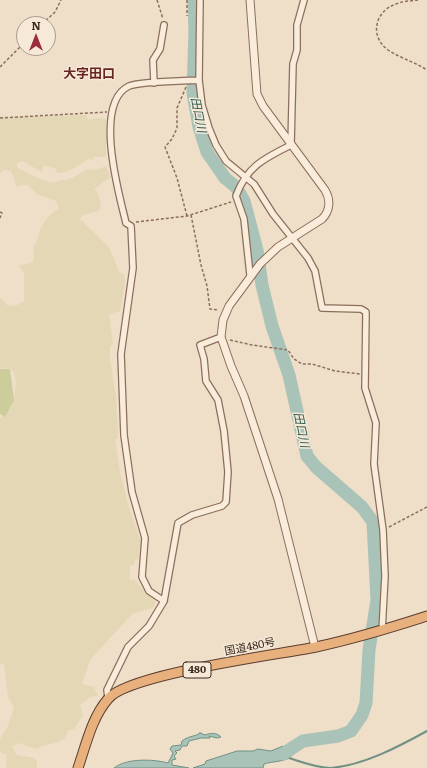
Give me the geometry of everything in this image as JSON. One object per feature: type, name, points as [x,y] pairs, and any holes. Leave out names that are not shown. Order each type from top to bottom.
[{"type":"highway","name":"国道480号","points":[[78,768],[92,726],[108,698],[124,687],[155,678],[315,647],[380,631],[427,616]]},
{"type":"street","points":[[200,0],[199,80],[202,105],[216,145],[226,161],[244,180],[254,184],[274,214],[308,258],[315,271],[322,308],[365,310],[365,388],[376,423],[374,464],[384,530],[385,576],[380,631]]},
{"type":"street","points":[[250,0],[257,94],[263,106],[325,190],[329,201],[325,215],[268,255],[250,275],[226,312],[222,338],[229,360],[244,396],[278,499],[289,537],[315,647]]},
{"type":"street","points":[[291,145],[293,64],[297,50],[297,25],[304,0]]},
{"type":"street","points":[[154,83],[153,60],[160,49],[164,25]]},
{"type":"street","points":[[164,601],[149,591],[142,577],[146,538],[132,492],[124,435],[121,354],[133,268],[131,226],[126,223],[111,158],[111,112],[119,94],[129,86],[199,80]]},
{"type":"street","points":[[250,275],[245,226],[237,197],[247,173],[257,164],[291,145]]},
{"type":"street","points":[[108,698],[107,690],[128,647],[149,626],[164,601],[178,523],[192,515],[222,506],[226,502],[228,472],[224,430],[218,400],[206,381],[204,359],[200,345],[222,338]]},
{"type":"path","points":[[51,16],[55,12],[61,0]]},
{"type":"path","points":[[157,0],[164,25]]},
{"type":"path","points":[[187,0],[187,16]]},
{"type":"path","points":[[418,0],[396,4],[383,13],[376,22],[376,34],[381,44],[389,50],[427,70]]},
{"type":"path","points":[[0,67],[16,50]]},
{"type":"path","points":[[186,81],[186,87],[177,108],[177,128],[172,139],[165,147],[177,178],[187,216]]},
{"type":"path","points":[[0,118],[111,112]]},
{"type":"path","points":[[126,223],[187,216],[237,197]]},
{"type":"path","points":[[0,212],[2,214],[0,218]]},
{"type":"path","points":[[191,215],[201,265],[207,286],[210,309],[226,312]]},
{"type":"path","points":[[222,338],[288,350],[294,359],[302,364],[312,364],[335,371],[366,375]]},
{"type":"path","points":[[384,530],[427,507]]},
{"type":"shaded area","points":[[86,115],[88,120],[97,118],[106,119],[106,156],[93,157],[92,161],[90,158],[71,170],[61,173],[57,173],[56,169],[48,166],[43,166],[42,172],[22,161],[17,163],[17,167],[35,177],[51,183],[72,178],[88,169],[96,170],[106,166],[111,177],[94,189],[97,192],[101,205],[99,211],[83,215],[80,219],[108,246],[120,273],[124,274],[125,281],[120,311],[109,314],[113,344],[110,346],[110,359],[116,397],[118,438],[115,439],[120,473],[130,511],[141,541],[138,559],[135,559],[134,565],[130,566],[130,580],[134,580],[155,602],[154,607],[132,614],[90,660],[82,684],[94,687],[98,696],[90,697],[80,705],[83,715],[74,729],[69,730],[64,739],[41,746],[38,749],[25,746],[22,743],[12,746],[17,755],[34,758],[37,761],[37,768],[6,768],[7,755],[0,752],[0,739],[7,728],[14,708],[8,697],[4,664],[0,665],[0,418],[5,415],[14,400],[16,382],[14,373],[11,369],[0,368],[0,297],[8,306],[17,305],[24,301],[24,273],[19,266],[33,262],[34,246],[41,227],[48,217],[59,208],[56,201],[37,194],[28,185],[21,185],[17,187],[11,171],[4,170],[0,173],[0,117]]},
{"type":"shaded area","points":[[200,733],[205,735],[211,733],[221,737],[217,738],[209,736],[210,738],[201,738],[189,741],[187,746],[182,746],[180,750],[175,751],[177,753],[174,756],[176,759],[172,760],[172,765],[189,768],[114,768],[126,762],[140,760],[168,763],[173,753],[170,749],[172,746],[181,745],[182,741],[185,739]]},
{"type":"shaded area","points":[[296,741],[296,750],[290,757],[264,764],[263,768],[193,768],[205,764],[206,761],[237,751],[253,751],[258,749],[271,751],[283,746],[285,749],[287,748],[288,744]]},
{"type":"green space","points":[[0,369],[10,369],[14,400],[5,417],[0,414]]},
{"type":"waterway","name":"田口川","points":[[194,0],[195,31],[193,93],[199,127],[207,152],[225,178],[236,187],[244,201],[257,250],[262,285],[272,326],[289,375],[307,456],[316,467],[362,507],[373,522],[377,600],[369,650],[366,703],[362,715],[351,731],[338,736],[303,741],[283,754]]},
{"type":"waterway","points":[[289,758],[320,767],[331,768],[343,766],[368,759],[427,731]]},
{"type":"district","name":"大字田口","points":[[89,74]]}]
